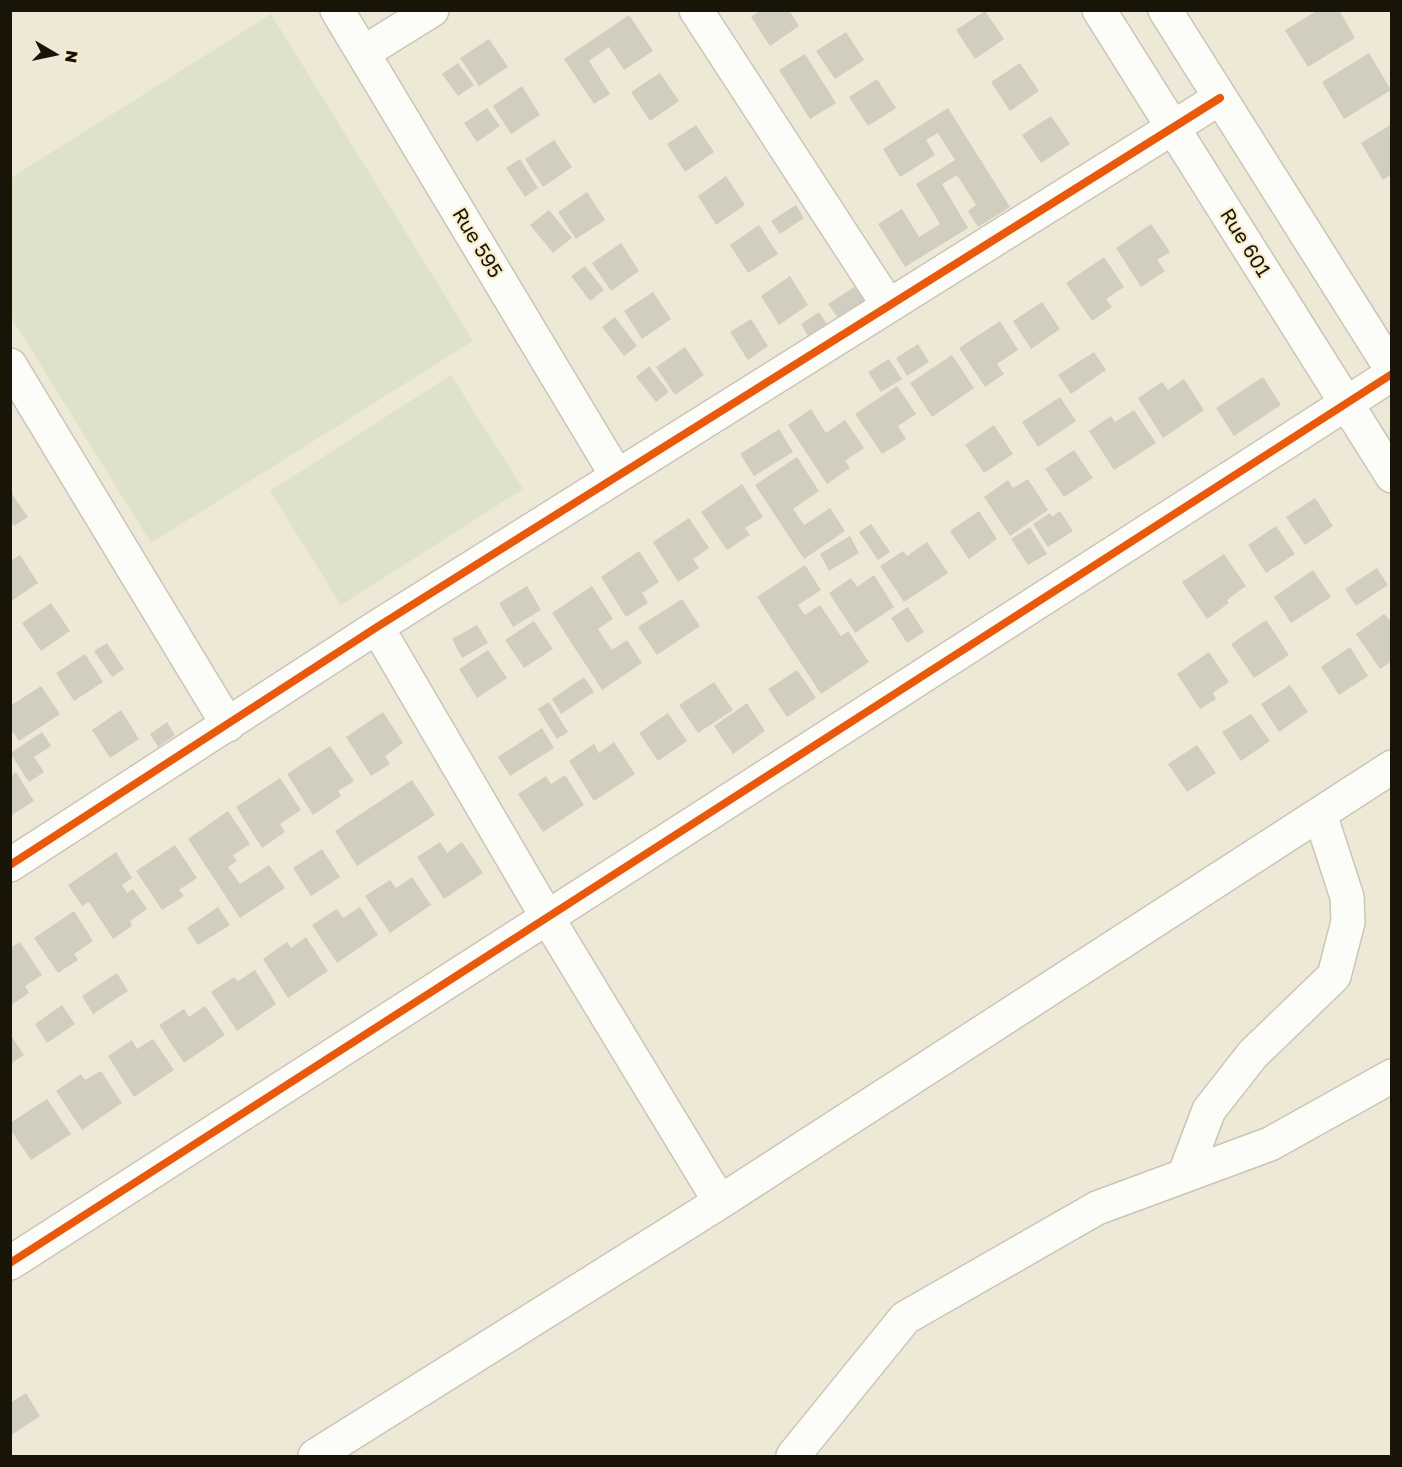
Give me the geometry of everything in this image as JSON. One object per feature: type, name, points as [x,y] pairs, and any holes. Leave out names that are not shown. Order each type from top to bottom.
[{"type":"street","name":"Rue 595","points":[[337,10],[616,476]]},
{"type":"street","points":[[363,53],[432,10]]},
{"type":"street","points":[[696,10],[888,305]]},
{"type":"street","name":"Rue 601","points":[[1099,10],[1392,476]]},
{"type":"street","points":[[10,1263],[1392,372],[1165,10]]},
{"type":"street","points":[[10,865],[376,627],[1220,98]]},
{"type":"street","points":[[10,365],[228,725]]},
{"type":"street","points":[[376,627],[547,917],[720,1202]]},
{"type":"street","points":[[315,1456],[720,1202],[1392,767]]},
{"type":"street","points":[[1184,1176],[1209,1110],[1253,1054],[1334,976],[1348,922],[1347,897],[1320,814]]},
{"type":"street","points":[[793,1456],[905,1317],[1097,1208],[1270,1144],[1392,1076]]},
{"type":"green space","points":[[271,14],[473,341],[151,543],[11,317],[11,178]]},
{"type":"green space","points":[[451,375],[523,489],[341,605],[270,491]]},
{"type":"building","points":[[761,10],[789,10],[799,26],[770,46],[751,17]]},
{"type":"building","points":[[1318,10],[1339,10],[1355,38],[1308,67],[1285,30]]},
{"type":"building","points":[[985,11],[1004,39],[975,59],[956,30]]},
{"type":"building","points":[[629,15],[653,51],[624,70],[609,47],[589,61],[610,94],[594,104],[564,59]]},
{"type":"building","points":[[846,32],[864,60],[835,79],[816,51]]},
{"type":"building","points":[[489,39],[508,67],[479,86],[460,58]]},
{"type":"building","points":[[1369,53],[1391,90],[1344,119],[1322,82]]},
{"type":"building","points":[[805,54],[836,103],[810,119],[779,70]]},
{"type":"building","points":[[458,63],[474,85],[458,96],[442,74]]},
{"type":"building","points":[[1020,63],[1039,91],[1010,111],[991,82]]},
{"type":"building","points":[[660,73],[679,101],[650,121],[631,92]]},
{"type":"building","points":[[877,79],[896,108],[868,126],[849,97]]},
{"type":"building","points":[[522,86],[540,115],[511,134],[493,106]]},
{"type":"building","points":[[487,108],[500,126],[477,142],[464,123]]},
{"type":"building","points":[[948,108],[1010,207],[978,227],[968,211],[976,205],[957,175],[942,184],[968,228],[905,267],[878,224],[902,209],[919,237],[940,224],[916,184],[955,160],[938,133],[926,140],[935,155],[900,177],[883,149]]},
{"type":"building","points":[[1051,116],[1070,144],[1041,163],[1022,135]]},
{"type":"building","points":[[1392,124],[1392,174],[1383,180],[1361,143]]},
{"type":"building","points":[[696,125],[714,152],[685,172],[667,144]]},
{"type":"building","points":[[554,140],[572,167],[543,187],[525,159]]},
{"type":"building","points":[[520,159],[538,188],[525,197],[506,168]]},
{"type":"building","points":[[726,176],[745,205],[716,225],[698,196]]},
{"type":"building","points":[[587,192],[605,220],[576,239],[558,212]]},
{"type":"building","points":[[796,205],[804,218],[780,234],[771,221]]},
{"type":"building","points":[[549,210],[572,238],[553,253],[530,225]]},
{"type":"building","points":[[1151,224],[1170,252],[1157,260],[1165,271],[1141,287],[1116,248]]},
{"type":"building","points":[[759,225],[778,254],[748,273],[730,245]]},
{"type":"building","points":[[621,243],[639,271],[611,291],[592,263]]},
{"type":"building","points":[[1104,257],[1124,287],[1106,299],[1112,307],[1092,321],[1066,283]]},
{"type":"building","points":[[585,266],[604,290],[590,301],[571,276]]},
{"type":"building","points":[[790,276],[808,305],[779,325],[761,296]]},
{"type":"building","points":[[856,286],[866,300],[838,318],[828,304]]},
{"type":"building","points":[[653,292],[671,319],[642,339],[624,311]]},
{"type":"building","points":[[1042,302],[1060,329],[1031,349],[1013,321]]},
{"type":"building","points":[[819,312],[827,324],[808,336],[801,324]]},
{"type":"building","points":[[615,317],[637,346],[624,356],[602,327]]},
{"type":"building","points":[[751,319],[768,346],[748,360],[730,332]]},
{"type":"building","points":[[1000,321],[1018,350],[997,364],[1004,374],[985,387],[959,348]]},
{"type":"building","points":[[918,344],[929,362],[907,376],[896,358]]},
{"type":"building","points":[[685,347],[704,375],[675,395],[656,367]]},
{"type":"building","points":[[1094,352],[1106,370],[1071,394],[1058,375]]},
{"type":"building","points":[[952,355],[974,388],[932,417],[910,383]]},
{"type":"building","points":[[889,359],[902,379],[881,392],[868,372]]},
{"type":"building","points":[[649,366],[669,392],[656,402],[636,377]]},
{"type":"building","points":[[1263,377],[1281,405],[1234,436],[1216,408]]},
{"type":"building","points":[[1184,379],[1204,410],[1163,438],[1138,398],[1162,382],[1168,390]]},
{"type":"building","points":[[897,386],[916,414],[898,426],[906,439],[882,454],[855,414]]},
{"type":"building","points":[[1060,397],[1076,421],[1038,447],[1022,422]]},
{"type":"building","points":[[811,409],[826,433],[845,420],[864,448],[845,461],[850,468],[827,484],[788,425]]},
{"type":"building","points":[[1134,410],[1156,443],[1114,470],[1089,431],[1111,416],[1115,422]]},
{"type":"building","points":[[994,425],[1013,454],[984,473],[965,445]]},
{"type":"building","points":[[779,429],[793,452],[754,476],[740,454]]},
{"type":"building","points":[[1074,450],[1093,478],[1064,497],[1045,469]]},
{"type":"building","points":[[797,457],[819,491],[793,509],[804,525],[830,508],[845,531],[804,559],[755,485]]},
{"type":"building","points":[[1028,479],[1048,510],[1010,536],[984,497],[1008,480],[1013,488]]},
{"type":"building","points":[[742,484],[763,517],[745,528],[750,535],[727,550],[701,512]]},
{"type":"building","points":[[10,491],[28,517],[14,526],[10,520]]},
{"type":"building","points":[[1315,498],[1333,526],[1305,545],[1286,517]]},
{"type":"building","points":[[979,511],[997,539],[969,559],[950,531]]},
{"type":"building","points":[[1060,511],[1073,531],[1048,547],[1033,524],[1050,513],[1052,517]]},
{"type":"building","points":[[689,518],[709,548],[693,559],[699,568],[678,582],[653,542]]},
{"type":"building","points":[[871,524],[890,552],[878,560],[859,532]]},
{"type":"building","points":[[1276,526],[1295,554],[1266,573],[1248,545]]},
{"type":"building","points":[[1030,527],[1047,554],[1028,565],[1011,539]]},
{"type":"building","points":[[850,536],[859,553],[829,571],[820,554]]},
{"type":"building","points":[[927,542],[948,573],[904,602],[880,566],[903,551],[907,556]]},
{"type":"building","points":[[639,551],[659,582],[642,593],[648,603],[626,617],[601,577]]},
{"type":"building","points":[[1224,554],[1246,586],[1227,600],[1229,603],[1207,619],[1182,582]]},
{"type":"building","points":[[20,555],[38,583],[10,602],[10,561]]},
{"type":"building","points":[[805,565],[821,590],[798,605],[805,615],[820,605],[841,636],[848,631],[869,662],[821,694],[757,597]]},
{"type":"building","points":[[1377,568],[1388,585],[1356,606],[1345,589]]},
{"type":"building","points":[[1313,570],[1331,597],[1291,623],[1274,597]]},
{"type":"building","points":[[874,575],[894,607],[855,633],[829,593],[851,578],[857,587]]},
{"type":"building","points":[[527,586],[541,610],[513,627],[499,603]]},
{"type":"building","points":[[592,586],[613,619],[598,629],[612,650],[627,640],[642,663],[602,690],[552,613]]},
{"type":"building","points":[[682,599],[700,626],[657,655],[638,627]]},
{"type":"building","points":[[51,603],[70,631],[41,651],[22,623]]},
{"type":"building","points":[[908,607],[924,632],[907,643],[891,618]]},
{"type":"building","points":[[1384,614],[1392,622],[1392,661],[1380,669],[1356,634]]},
{"type":"building","points":[[1266,620],[1289,655],[1254,678],[1231,644]]},
{"type":"building","points":[[534,621],[553,649],[524,668],[505,640]]},
{"type":"building","points":[[477,625],[488,643],[462,658],[452,639]]},
{"type":"building","points":[[107,643],[124,669],[112,677],[94,651]]},
{"type":"building","points":[[1350,647],[1368,676],[1339,695],[1321,667]]},
{"type":"building","points":[[488,650],[507,678],[477,698],[459,669]]},
{"type":"building","points":[[1209,652],[1229,682],[1213,693],[1216,699],[1200,709],[1177,674]]},
{"type":"building","points":[[85,654],[103,682],[74,701],[56,673]]},
{"type":"building","points":[[797,670],[816,698],[787,717],[768,689]]},
{"type":"building","points":[[584,677],[594,692],[561,714],[552,699]]},
{"type":"building","points":[[714,682],[733,710],[698,733],[679,705]]},
{"type":"building","points":[[1290,685],[1308,712],[1279,732],[1261,704]]},
{"type":"building","points":[[41,686],[60,714],[19,741],[10,728],[10,706]]},
{"type":"building","points":[[549,702],[568,732],[557,739],[538,709]]},
{"type":"building","points":[[747,703],[765,731],[733,754],[714,726]]},
{"type":"building","points":[[121,710],[139,739],[110,758],[92,730]]},
{"type":"building","points":[[383,712],[403,743],[385,756],[390,764],[371,776],[346,737]]},
{"type":"building","points":[[668,713],[687,741],[658,761],[639,733]]},
{"type":"building","points":[[1251,714],[1270,741],[1241,761],[1222,732]]},
{"type":"building","points":[[167,722],[175,735],[158,747],[150,734]]},
{"type":"building","points":[[542,728],[554,748],[510,776],[498,757]]},
{"type":"building","points":[[42,732],[51,746],[34,757],[44,772],[29,782],[10,753]]},
{"type":"building","points":[[614,742],[635,774],[594,801],[569,761],[594,744],[599,753]]},
{"type":"building","points":[[1197,745],[1216,773],[1187,792],[1168,764]]},
{"type":"building","points":[[330,746],[354,781],[338,791],[341,796],[313,815],[287,774]]},
{"type":"building","points":[[16,772],[34,801],[10,816],[10,776]]},
{"type":"building","points":[[565,775],[584,805],[543,832],[518,794],[546,776],[551,784]]},
{"type":"building","points":[[280,778],[301,810],[280,824],[285,832],[262,848],[236,807]]},
{"type":"building","points":[[412,780],[435,815],[357,866],[335,831]]},
{"type":"building","points":[[228,811],[250,844],[233,855],[237,861],[228,867],[240,884],[269,865],[285,888],[240,918],[188,839]]},
{"type":"building","points":[[440,842],[447,853],[462,842],[483,873],[444,899],[417,857]]},
{"type":"building","points":[[175,845],[197,878],[179,890],[184,896],[162,910],[136,871]]},
{"type":"building","points":[[322,849],[340,877],[311,896],[293,868]]},
{"type":"building","points":[[116,852],[132,878],[122,885],[127,893],[133,889],[147,909],[130,921],[132,926],[113,939],[89,902],[82,906],[68,885]]},
{"type":"building","points":[[412,877],[431,905],[390,933],[365,896],[390,880],[396,888]]},
{"type":"building","points":[[218,907],[230,925],[198,945],[187,928]]},
{"type":"building","points":[[360,907],[378,935],[337,963],[312,925],[337,909],[343,918]]},
{"type":"building","points":[[74,911],[93,941],[74,954],[78,960],[58,973],[34,938]]},
{"type":"building","points":[[306,937],[328,971],[288,998],[263,959],[287,942],[291,948]]},
{"type":"building","points":[[20,942],[42,975],[25,986],[29,993],[10,1006],[10,948]]},
{"type":"building","points":[[255,970],[276,1004],[237,1031],[211,992],[234,977],[238,981]]},
{"type":"building","points":[[117,973],[128,991],[93,1014],[82,996]]},
{"type":"building","points":[[62,1005],[75,1024],[47,1043],[35,1024]]},
{"type":"building","points":[[205,1006],[225,1035],[184,1063],[159,1025],[184,1009],[189,1017]]},
{"type":"building","points":[[10,1034],[24,1055],[10,1064]]},
{"type":"building","points":[[153,1039],[174,1070],[134,1097],[108,1056],[132,1040],[137,1049]]},
{"type":"building","points":[[101,1071],[122,1103],[82,1130],[56,1091],[81,1074],[85,1080]]},
{"type":"building","points":[[47,1099],[71,1134],[31,1160],[10,1129],[10,1123]]},
{"type":"building","points":[[26,1393],[40,1416],[10,1436],[10,1403]]},
{"type":"cycle path","points":[[10,865],[377,627],[1220,98]]},
{"type":"cycle path","points":[[10,1263],[1392,374]]}]
